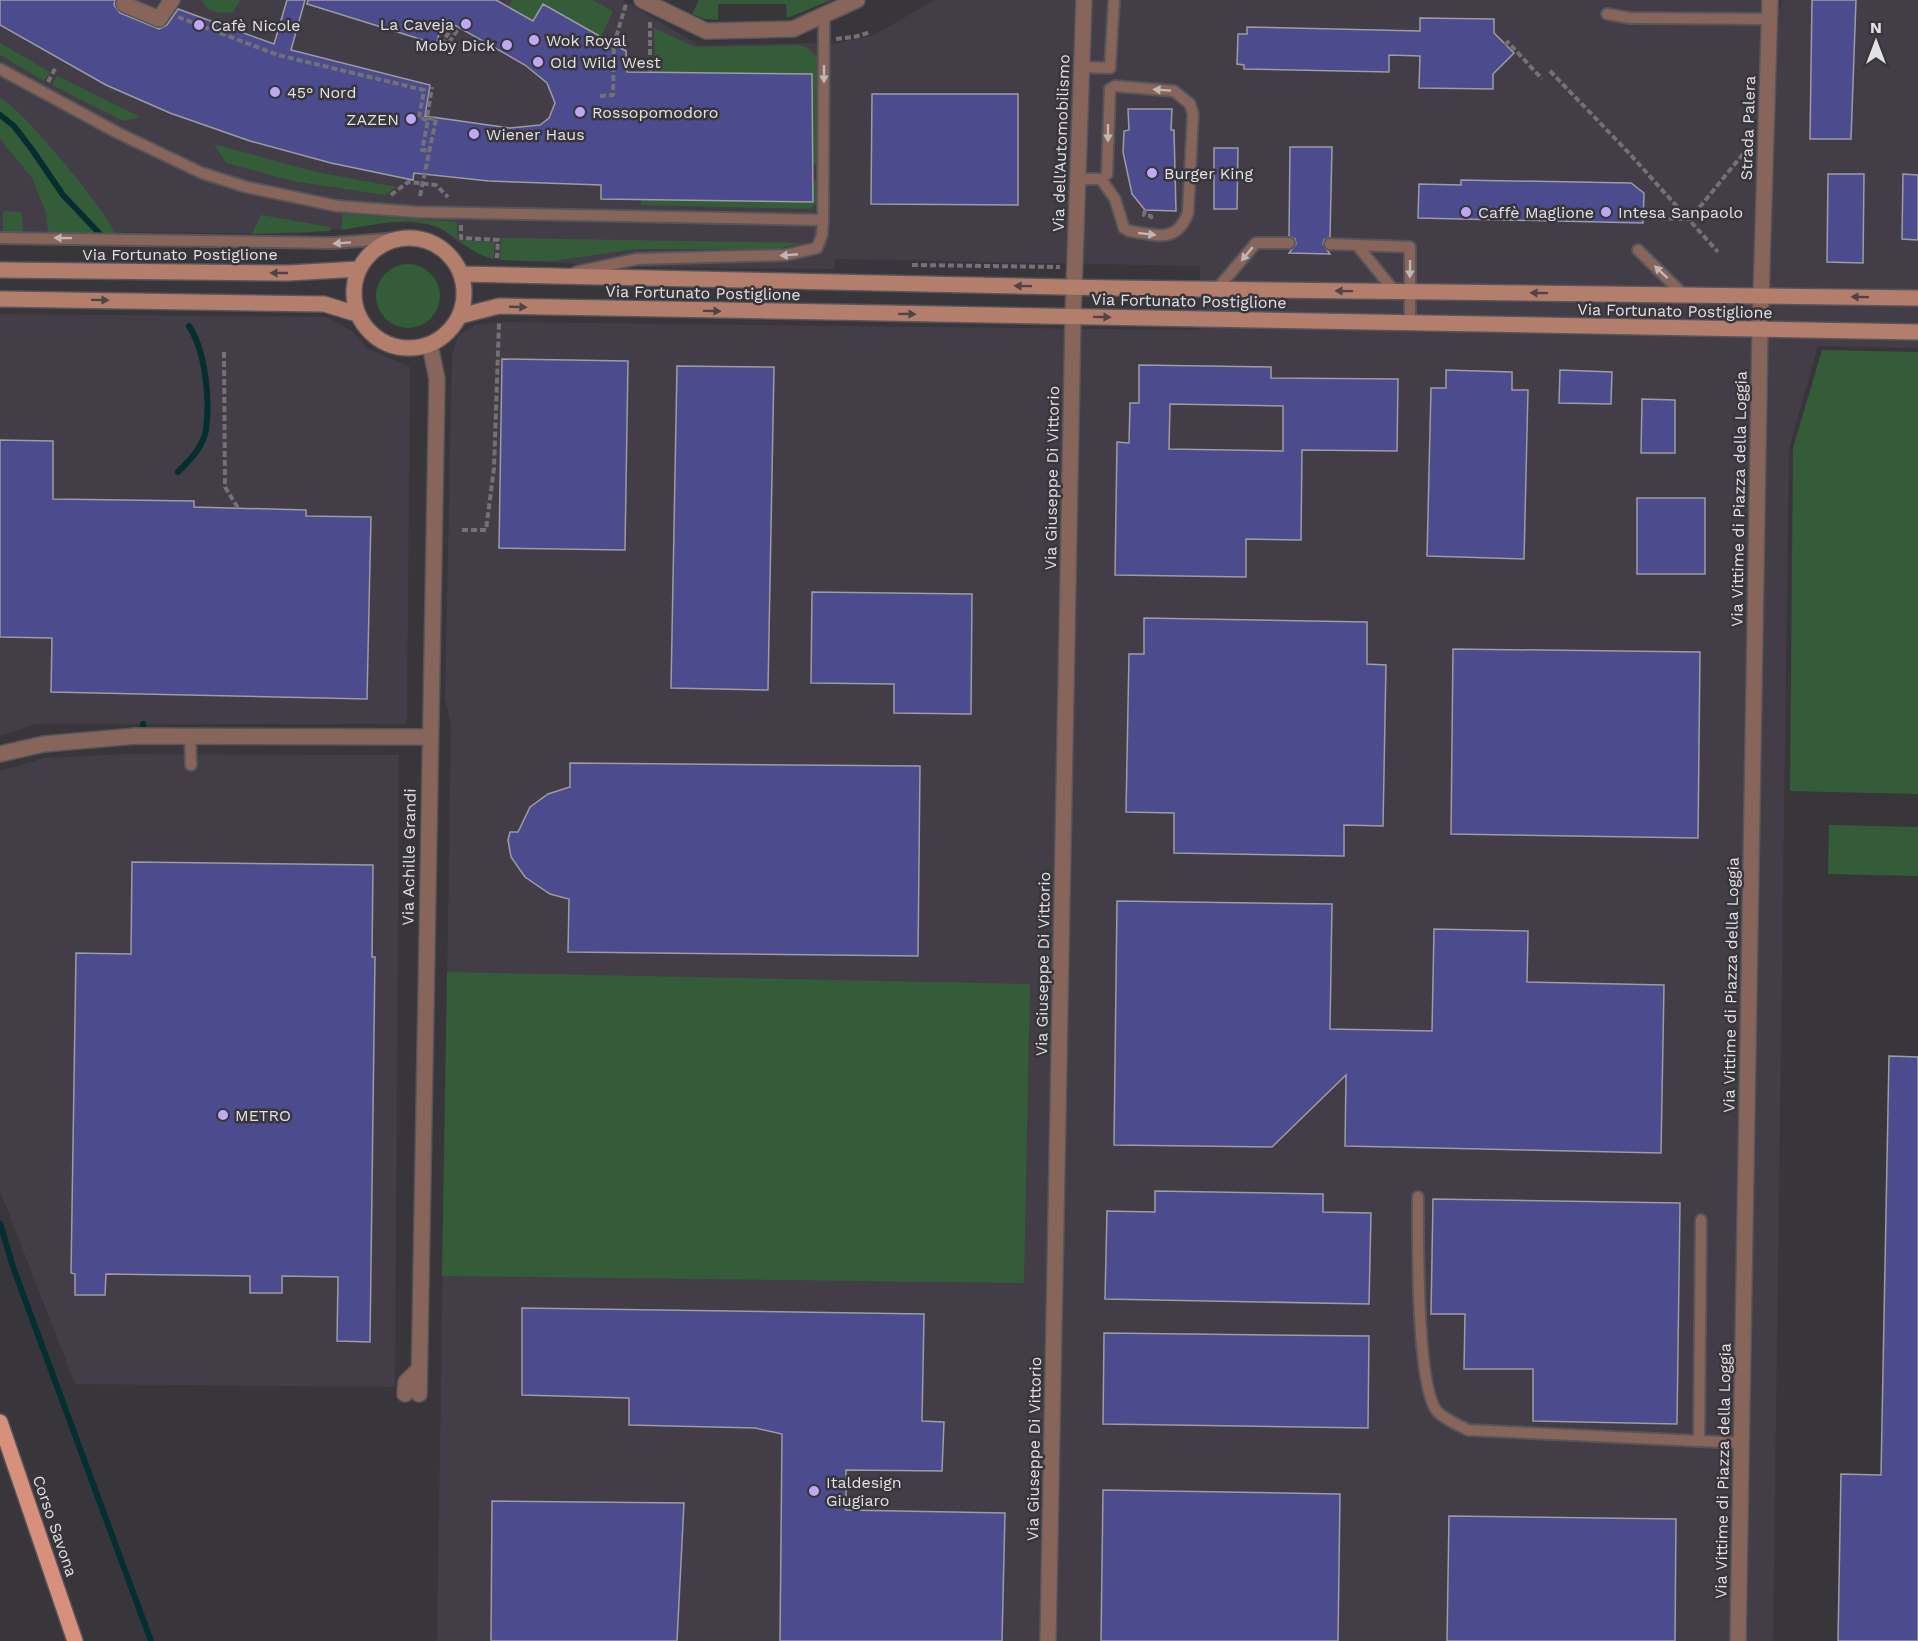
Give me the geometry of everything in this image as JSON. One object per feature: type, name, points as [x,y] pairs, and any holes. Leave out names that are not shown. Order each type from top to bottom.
[{"type":"main road","name":"Corso Savona","points":[[0,1422],[75,1641]]},
{"type":"street","points":[[126,0],[124,4],[159,19],[168,6]]},
{"type":"street","points":[[646,2],[706,31],[793,29],[857,0]]},
{"type":"street","name":"Via dell'Automobilismo","points":[[1074,287],[1084,0]]},
{"type":"street","name":"Strada Palera","points":[[1760,330],[1770,0]]},
{"type":"street","points":[[400,238],[419,239],[437,246],[452,258],[461,274],[464,302],[460,316],[445,336],[430,345],[398,348],[381,342],[366,330],[357,314],[354,284],[359,269],[376,249],[400,238]]},
{"type":"street","name":"Via Fortunato Postiglione","points":[[0,270],[288,273],[359,269]]},
{"type":"street","name":"Via Fortunato Postiglione","points":[[461,274],[1074,287],[1918,298]]},
{"type":"street","name":"Via Giuseppe Di Vittorio","points":[[1048,1641],[1074,287]]},
{"type":"street","points":[[0,299],[324,304],[357,314]]},
{"type":"street","name":"Via Fortunato Postiglione","points":[[460,316],[499,306],[1918,332]]},
{"type":"street","name":"Via Vittime di Piazza della Loggia","points":[[1738,1641],[1760,330]]},
{"type":"street","name":"Via Achille Grandi","points":[[412,1394],[419,1370],[437,379],[430,345]]},
{"type":"street","points":[[0,754],[44,744],[90,738],[429,737]]},
{"type":"lane","points":[[1114,0],[1110,68],[1115,86]]},
{"type":"lane","points":[[1607,14],[1630,18],[1770,19]]},
{"type":"lane","points":[[553,276],[637,259],[805,253],[817,248],[822,235],[823,220],[824,16]]},
{"type":"lane","points":[[1081,67],[1110,68]]},
{"type":"lane","points":[[0,69],[118,133],[202,173],[246,187],[337,206],[417,212],[823,220]]},
{"type":"lane","points":[[1115,86],[1174,91],[1190,104],[1192,114],[1188,213],[1182,228],[1170,235],[1128,231],[1124,228],[1115,199],[1104,176],[1108,91],[1115,86]]},
{"type":"lane","points":[[1079,179],[1104,176]]},
{"type":"lane","points":[[0,238],[332,243],[400,238]]},
{"type":"lane","points":[[1217,289],[1256,243],[1288,243]]},
{"type":"lane","points":[[1330,244],[1410,247],[1402,292],[1410,324]]},
{"type":"lane","points":[[1357,245],[1402,292]]},
{"type":"lane","points":[[1638,250],[1684,295]]},
{"type":"lane","points":[[190,736],[191,765]]},
{"type":"lane","points":[[1418,1197],[1418,1267],[1425,1365],[1430,1400],[1437,1413],[1468,1430],[1742,1443]]},
{"type":"lane","points":[[1699,1441],[1701,1220]]},
{"type":"path","points":[[600,96],[613,95],[614,44],[627,0]]},
{"type":"path","points":[[646,2],[650,72]]},
{"type":"path","points":[[168,6],[278,55],[424,90],[419,118],[428,120],[422,150],[429,151]]},
{"type":"path","points":[[454,25],[443,41],[448,44],[458,29]]},
{"type":"path","points":[[824,39],[854,38],[871,32]]},
{"type":"path","points":[[1505,45],[1508,42],[1542,79]]},
{"type":"path","points":[[46,85],[56,67]]},
{"type":"path","points":[[1550,71],[1690,219],[1718,252]]},
{"type":"path","points":[[420,196],[436,119],[427,118],[432,87]]},
{"type":"path","points":[[1690,219],[1743,154]]},
{"type":"path","points":[[1144,210],[1144,215],[1151,216],[1152,221]]},
{"type":"path","points":[[1652,218],[1690,219]]},
{"type":"path","points":[[462,219],[461,238],[498,240],[496,259]]},
{"type":"path","points":[[902,264],[1067,267]]},
{"type":"path","points":[[462,530],[486,530],[494,468],[499,322]]},
{"type":"path","points":[[224,352],[225,486],[238,508]]},
{"type":"shaded area","points":[[0,0],[622,0],[699,45],[838,43],[874,35],[935,0],[1761,0],[1761,6],[1782,7],[1782,0],[1918,0],[1918,348],[1818,346],[1789,448],[1773,1641],[437,1641],[451,725],[445,699],[452,355],[458,336],[475,325],[499,322],[1199,330],[1200,266],[834,259],[834,269],[639,267],[515,261],[489,258],[458,242],[441,229],[426,224],[393,222],[298,234],[122,232],[121,243],[0,243]]},
{"type":"shaded area","points":[[0,314],[327,317],[352,331],[367,348],[410,367],[407,724],[36,724],[0,736]]},
{"type":"shaded area","points":[[125,754],[399,755],[395,1387],[75,1384],[0,1191],[0,771],[44,758]]},
{"type":"green space","points":[[201,0],[240,0],[233,12],[223,13],[207,8]]},
{"type":"green space","points":[[512,0],[592,0],[613,11],[601,37],[544,4],[533,21],[508,7]]},
{"type":"green space","points":[[699,0],[831,0],[787,18],[786,4],[718,4],[718,20],[705,19],[692,14]]},
{"type":"green space","points":[[654,28],[695,47],[798,45],[808,48],[817,57],[818,164],[813,164],[812,74],[655,72]]},
{"type":"green space","points":[[0,43],[50,72],[44,81],[0,55]]},
{"type":"green space","points":[[57,76],[141,117],[123,121],[52,85]]},
{"type":"green space","points":[[0,98],[44,139],[96,203],[115,233],[48,233],[46,212],[32,178],[0,139]]},
{"type":"green space","points":[[214,144],[312,171],[396,187],[385,195],[293,181],[226,163]]},
{"type":"green space","points":[[818,180],[818,201],[810,209],[641,205],[641,199],[812,202],[813,181]]},
{"type":"green space","points":[[3,211],[22,212],[23,233],[3,233]]},
{"type":"green space","points":[[343,214],[457,222],[458,240],[442,229],[418,222],[378,224],[341,230]]},
{"type":"green space","points":[[261,215],[331,227],[330,231],[252,234]]},
{"type":"green space","points":[[501,238],[803,243],[777,249],[635,249],[553,261],[500,260]]},
{"type":"green space","points":[[458,240],[494,242],[494,259],[486,257]]},
{"type":"green space","points":[[402,264],[414,264],[431,273],[438,284],[440,296],[438,308],[431,319],[414,328],[402,328],[390,323],[381,314],[376,302],[376,290],[381,278],[390,269]]},
{"type":"green space","points":[[1822,350],[1918,352],[1918,794],[1790,791],[1793,448]]},
{"type":"green space","points":[[1829,825],[1918,827],[1918,876],[1828,874]]},
{"type":"green space","points":[[447,972],[1030,984],[1024,1283],[442,1276]]},
{"type":"building","name":"45° Nord","points":[[0,0],[115,0],[114,5],[120,13],[159,29],[167,25],[178,9],[274,44],[287,0],[305,0],[291,50],[430,85],[425,116],[510,128],[540,125],[549,118],[555,103],[547,83],[525,65],[444,19],[436,44],[307,4],[308,0],[496,0],[533,21],[543,4],[626,51],[627,72],[812,74],[813,202],[601,199],[601,185],[489,181],[414,173],[413,180],[331,163],[250,141],[170,113],[106,85],[0,25]]},
{"type":"building","points":[[1812,0],[1856,0],[1851,139],[1810,139]]},
{"type":"building","points":[[1420,18],[1494,19],[1494,33],[1514,53],[1493,74],[1493,89],[1419,88],[1420,56],[1389,55],[1389,72],[1244,69],[1244,65],[1237,64],[1238,34],[1247,34],[1247,27],[1420,31]]},
{"type":"building","points":[[872,94],[1018,94],[1018,205],[871,204]]},
{"type":"building","name":"Burger King","points":[[1128,109],[1172,109],[1171,130],[1174,130],[1176,211],[1145,210],[1132,194],[1123,152],[1124,131],[1129,130]]},
{"type":"building","points":[[1290,147],[1332,147],[1330,237],[1324,240],[1323,244],[1330,254],[1289,253],[1296,244],[1295,239],[1289,236]]},
{"type":"building","points":[[1214,148],[1238,148],[1237,209],[1214,209]]},
{"type":"building","points":[[1828,174],[1864,174],[1863,263],[1827,262]]},
{"type":"building","points":[[1903,174],[1918,175],[1918,240],[1902,239]]},
{"type":"building","points":[[1461,180],[1631,183],[1644,193],[1643,223],[1418,218],[1419,184],[1461,185]]},
{"type":"building","points":[[502,359],[628,361],[625,550],[499,548]]},
{"type":"building","points":[[1139,365],[1271,367],[1271,378],[1398,379],[1397,451],[1302,450],[1301,540],[1246,539],[1246,577],[1115,575],[1117,442],[1129,443],[1130,403],[1139,403]],"holes":[[[1170,404],[1283,406],[1283,451],[1169,449]]]},
{"type":"building","points":[[677,366],[774,367],[768,690],[671,688]]},
{"type":"building","points":[[1446,370],[1512,372],[1512,390],[1528,390],[1524,559],[1427,556],[1431,388],[1446,388]]},
{"type":"building","points":[[1560,370],[1612,372],[1611,404],[1559,403]]},
{"type":"building","points":[[1642,399],[1675,400],[1675,453],[1641,453]]},
{"type":"building","points":[[0,440],[53,441],[53,499],[194,501],[194,507],[306,510],[306,516],[371,517],[367,699],[51,692],[52,638],[0,637]]},
{"type":"building","points":[[1637,498],[1705,498],[1705,574],[1637,574]]},
{"type":"building","points":[[812,592],[972,594],[971,714],[894,713],[894,684],[811,683]]},
{"type":"building","points":[[1144,618],[1367,622],[1367,664],[1386,665],[1383,826],[1344,825],[1344,856],[1174,853],[1174,813],[1126,812],[1129,654],[1144,654]]},
{"type":"building","points":[[1453,649],[1700,652],[1698,838],[1451,834]]},
{"type":"building","points":[[570,763],[920,766],[918,956],[568,952],[569,899],[550,894],[525,877],[511,857],[508,840],[510,832],[518,832],[530,807],[548,794],[570,787]]},
{"type":"building","name":"METRO","points":[[132,862],[373,865],[372,957],[375,957],[370,1342],[337,1341],[338,1277],[282,1276],[282,1293],[250,1293],[250,1276],[106,1274],[105,1295],[75,1295],[75,1274],[71,1273],[76,953],[131,954]]},
{"type":"building","points":[[1117,901],[1332,904],[1330,1029],[1432,1031],[1434,929],[1528,931],[1527,982],[1664,985],[1661,1153],[1345,1146],[1346,1075],[1272,1147],[1114,1145]]},
{"type":"building","points":[[1889,1056],[1918,1057],[1918,1641],[1838,1641],[1841,1474],[1881,1475]]},
{"type":"building","points":[[1155,1191],[1323,1194],[1323,1212],[1371,1213],[1369,1304],[1105,1299],[1107,1211],[1155,1212]]},
{"type":"building","points":[[1433,1199],[1680,1203],[1677,1424],[1533,1421],[1533,1369],[1464,1369],[1465,1314],[1431,1314]]},
{"type":"building","name":"Italdesign Giugiaro","points":[[522,1308],[924,1314],[922,1421],[944,1422],[942,1471],[846,1470],[846,1510],[1005,1513],[1002,1641],[780,1641],[782,1434],[755,1428],[629,1425],[629,1398],[522,1395]]},
{"type":"building","points":[[1104,1333],[1369,1336],[1368,1428],[1103,1424]]},
{"type":"building","points":[[1103,1490],[1340,1494],[1338,1641],[1101,1641]]},
{"type":"building","points":[[492,1501],[684,1503],[677,1641],[491,1641]]},
{"type":"building","points":[[1449,1516],[1676,1519],[1675,1641],[1447,1641]]},
{"type":"waterway","points":[[0,115],[14,126],[63,195],[100,234]]},
{"type":"waterway","points":[[178,472],[199,448],[206,430],[207,418],[207,391],[203,362],[189,326]]},
{"type":"waterway","points":[[142,736],[143,724]]},
{"type":"waterway","points":[[0,1223],[13,1267],[151,1641]]},
{"type":"place","name":"La Caveja","points":[[466,24]]},
{"type":"place","name":"Cafè Nicole","points":[[199,25]]},
{"type":"place","name":"Wok Royal","points":[[534,40]]},
{"type":"place","name":"Moby Dick","points":[[507,45]]},
{"type":"place","name":"Old Wild West","points":[[538,62]]},
{"type":"place","name":"45° Nord","points":[[275,92]]},
{"type":"place","name":"Rossopomodoro","points":[[580,112]]},
{"type":"place","name":"ZAZEN","points":[[411,119]]},
{"type":"place","name":"Wiener Haus","points":[[474,134]]},
{"type":"place","name":"Burger King","points":[[1152,173]]},
{"type":"place","name":"Caffè Maglione","points":[[1466,212]]},
{"type":"place","name":"Intesa Sanpaolo","points":[[1606,212]]},
{"type":"place","name":"METRO","points":[[223,1115]]},
{"type":"place","name":"Italdesign Giugiaro","points":[[814,1491]]}]
